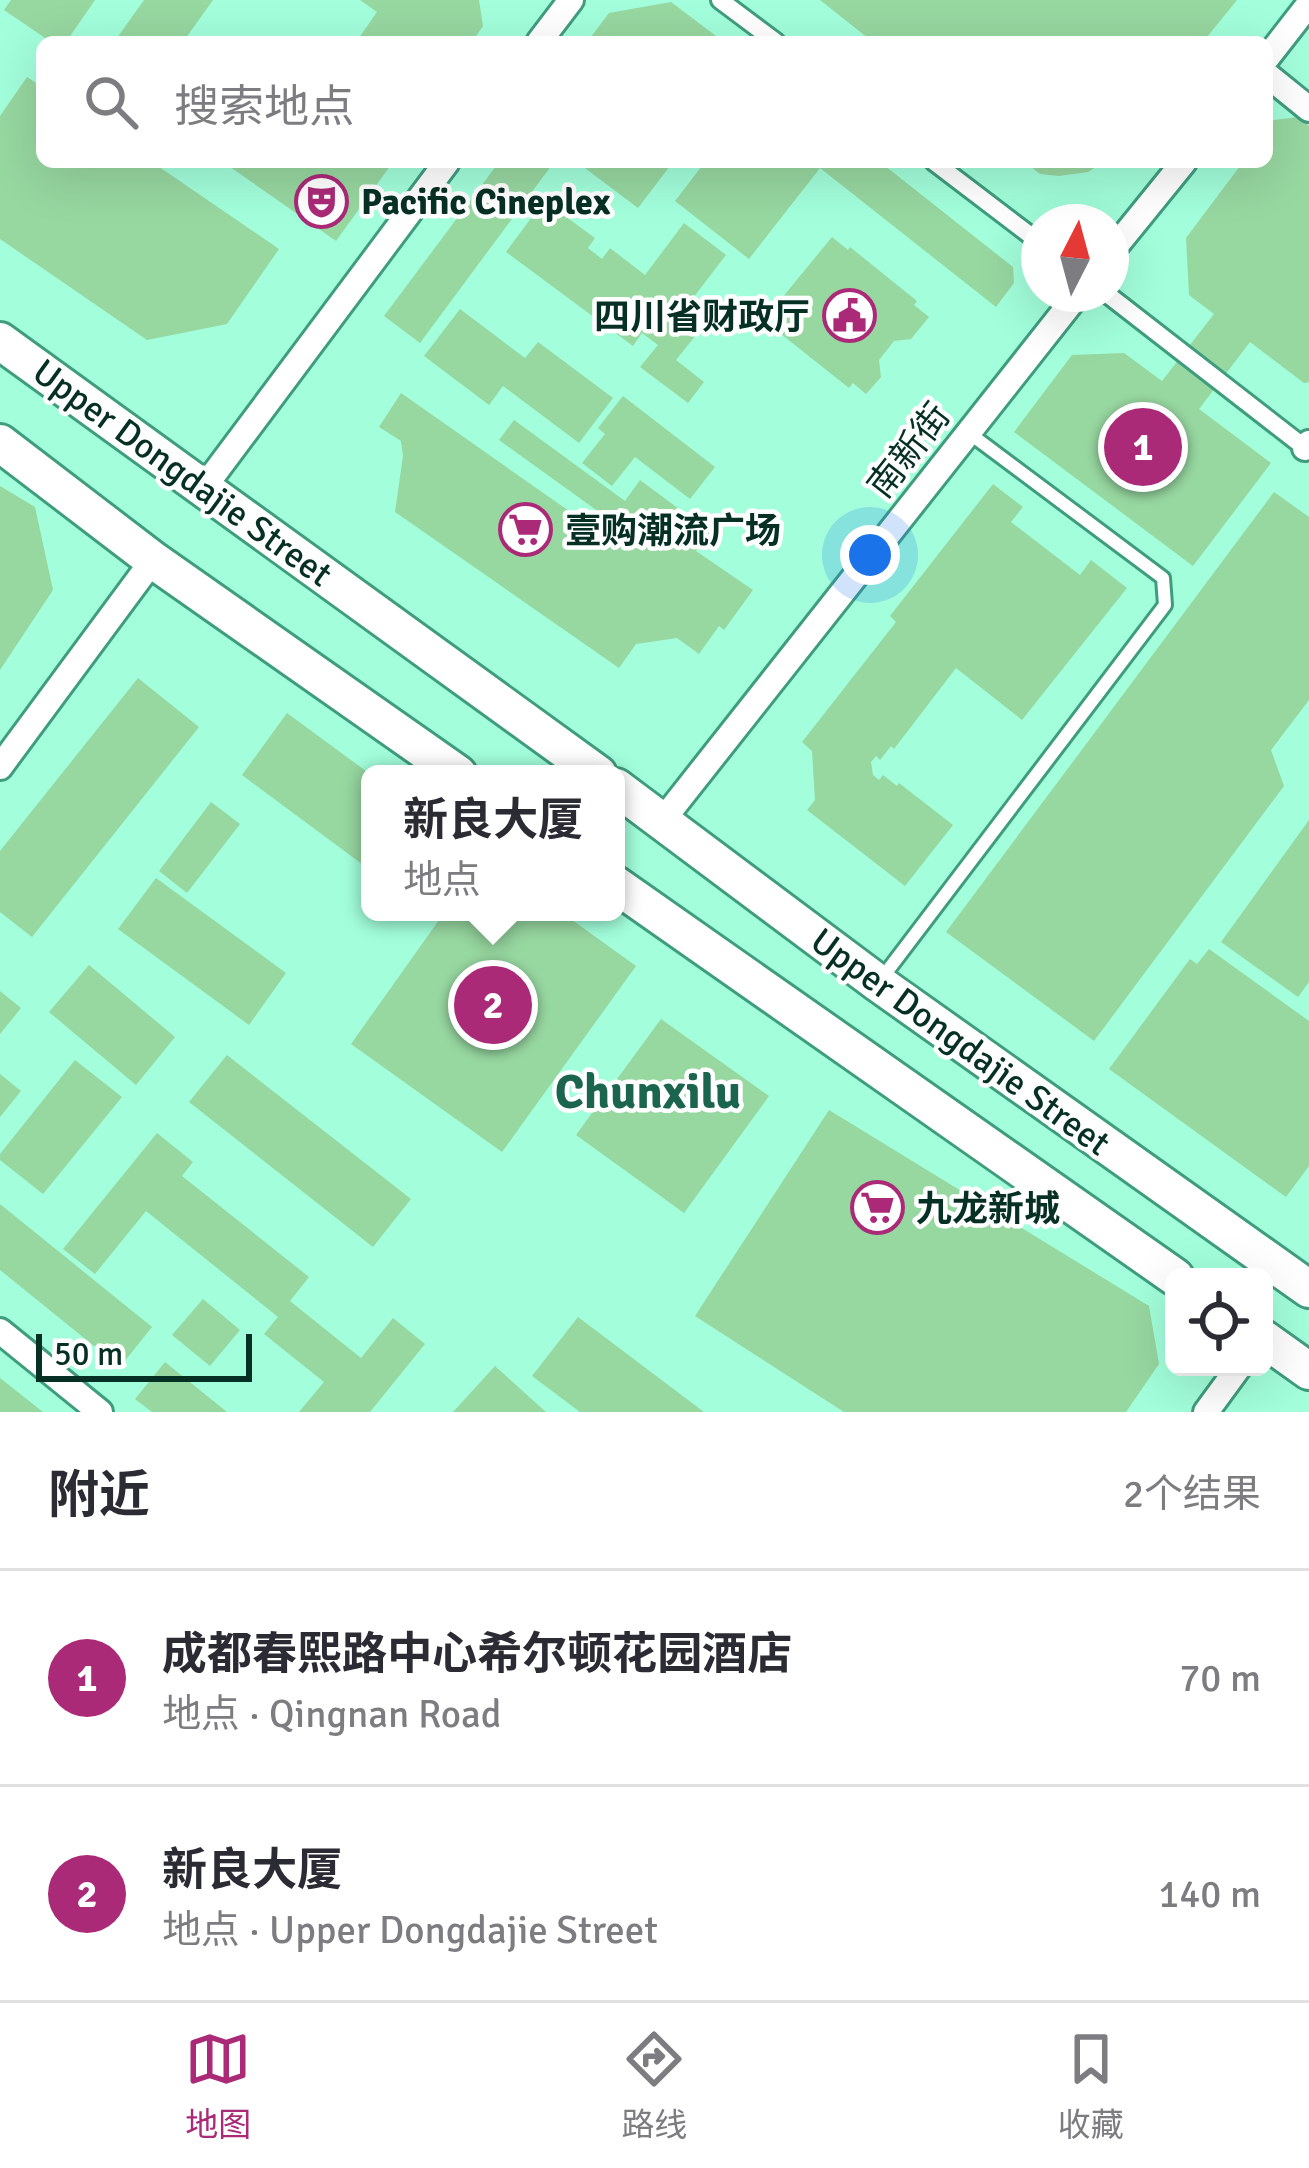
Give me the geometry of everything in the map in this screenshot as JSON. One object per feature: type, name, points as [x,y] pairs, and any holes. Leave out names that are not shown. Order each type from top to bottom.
[{"type":"main road","name":"Upper Dongdajie Street","points":[[0,341],[586,765]]},
{"type":"main road","points":[[0,443],[153,560],[445,765]]},
{"type":"main road","name":"Upper Dongdajie Street","points":[[625,793],[878,983],[1309,1289]]},
{"type":"main road","name":"Upper Dongdajie Street","points":[[625,891],[1165,1270]]},
{"type":"main road","points":[[1273,1345],[1309,1371]]},
{"type":"street","points":[[544,36],[571,0]]},
{"type":"street","points":[[720,0],[768,36]]},
{"type":"street","points":[[1273,50],[1309,4]]},
{"type":"street","points":[[1273,80],[1309,109]]},
{"type":"street","points":[[205,486],[444,168]]},
{"type":"street","points":[[942,168],[1021,228]]},
{"type":"street","points":[[1129,230],[1179,168]]},
{"type":"street","points":[[1129,311],[1308,447]]},
{"type":"street","name":"南新街","points":[[662,820],[1064,312]]},
{"type":"street","points":[[0,767],[153,560]]},
{"type":"street","points":[[0,1331],[100,1412]]},
{"type":"street","points":[[1206,1412],[1232,1376]]},
{"type":"lane","points":[[878,983],[1165,605],[1162,578],[968,432]]},
{"type":"building","points":[[11,0],[95,0],[70,36],[42,36],[4,10]]},
{"type":"building","points":[[144,0],[213,0],[187,36],[118,36]]},
{"type":"building","points":[[360,0],[479,0],[483,26],[476,36],[360,36],[377,12]]},
{"type":"building","points":[[820,0],[1237,0],[1208,36],[865,36]]},
{"type":"building","points":[[671,2],[716,36],[592,36],[609,13]]},
{"type":"building","points":[[27,77],[36,83],[36,168],[161,168],[279,249],[227,324],[147,340],[0,239],[0,116]]},
{"type":"building","points":[[1298,117],[1309,126],[1309,382],[1304,383],[1250,342],[1199,409],[1271,463],[1193,566],[1014,432],[1072,355],[1124,353],[1162,381],[1214,314],[1189,295],[1186,238],[1238,168],[1273,168],[1274,120]]},
{"type":"building","name":"Pacific Cineplex","points":[[232,168],[389,168],[336,241]]},
{"type":"building","points":[[495,168],[550,168],[420,343],[384,316]]},
{"type":"building","points":[[585,168],[668,168],[638,208]]},
{"type":"building","points":[[700,168],[820,168],[749,259],[675,201]]},
{"type":"building","points":[[820,168],[888,168],[1013,267],[1014,283],[996,307]]},
{"type":"building","points":[[1032,168],[1094,168],[1059,176]]},
{"type":"building","points":[[554,208],[595,238],[588,248],[602,259],[610,248],[645,275],[684,223],[726,255],[676,320],[696,335],[676,360],[704,382],[688,403],[640,367],[658,345],[642,333],[633,346],[506,252],[537,210],[547,217]]},
{"type":"building","name":"四川省财政厅","points":[[832,237],[917,301],[914,305],[929,317],[911,339],[894,341],[879,360],[881,377],[866,394],[853,383],[849,388],[781,334],[785,329],[768,315]]},
{"type":"building","points":[[460,309],[525,358],[538,342],[613,398],[579,443],[503,386],[489,405],[424,356]]},
{"type":"building","name":"壹购潮流广场","points":[[401,393],[589,525],[599,512],[499,440],[514,420],[625,501],[640,480],[710,532],[696,551],[753,590],[724,630],[719,626],[699,654],[677,638],[636,644],[619,668],[395,512],[401,441],[379,427]]},
{"type":"building","points":[[623,396],[715,467],[690,499],[635,457],[612,486],[582,463],[605,434],[598,428]]},
{"type":"building","points":[[993,484],[1023,507],[1011,522],[1080,575],[1091,560],[1127,588],[1022,720],[956,668],[894,749],[891,746],[880,760],[876,756],[871,762],[879,780],[883,775],[899,783],[953,825],[905,886],[807,810],[815,800],[812,751],[802,742],[896,622],[890,616]]},
{"type":"building","points":[[0,486],[35,507],[53,590],[0,670]]},
{"type":"building","points":[[1274,492],[1309,517],[1309,700],[1271,750],[1284,786],[1094,1041],[946,932]]},
{"type":"building","points":[[138,678],[199,727],[32,937],[0,912],[0,851]]},
{"type":"building","points":[[287,713],[361,767],[361,863],[242,775]]},
{"type":"building","points":[[211,802],[240,824],[187,893],[159,871]]},
{"type":"building","points":[[1309,820],[1309,982],[1298,997],[1221,942]]},
{"type":"building","points":[[156,878],[286,973],[249,1025],[118,929]]},
{"type":"building","points":[[438,921],[574,921],[636,966],[502,1152],[351,1044]]},
{"type":"building","points":[[1209,949],[1309,1021],[1309,1166],[1286,1197],[1109,1069],[1190,959],[1197,964]]},
{"type":"building","points":[[89,965],[175,1037],[136,1085],[49,1012]]},
{"type":"building","points":[[0,991],[21,1008],[0,1034]]},
{"type":"building","points":[[661,1019],[769,1096],[684,1213],[576,1135]]},
{"type":"building","points":[[227,1055],[411,1199],[373,1247],[189,1102]]},
{"type":"building","points":[[75,1060],[122,1097],[43,1194],[0,1160],[0,1154]]},
{"type":"building","points":[[0,1074],[21,1091],[0,1117]]},
{"type":"building","name":"九龙新城","points":[[829,1110],[1149,1306],[1159,1364],[1126,1412],[844,1412],[695,1316]]},
{"type":"building","points":[[157,1133],[193,1162],[182,1176],[309,1277],[290,1301],[361,1358],[393,1318],[425,1344],[370,1412],[299,1412],[324,1382],[264,1334],[278,1317],[146,1211],[95,1274],[63,1249]]},
{"type":"building","points":[[0,1204],[152,1327],[120,1367],[0,1270]]},
{"type":"building","points":[[203,1299],[240,1330],[210,1366],[172,1335]]},
{"type":"building","points":[[578,1317],[704,1412],[580,1412],[532,1376]]},
{"type":"building","points":[[165,1362],[227,1412],[152,1412],[135,1399]]},
{"type":"building","points":[[495,1366],[546,1412],[453,1412]]},
{"type":"building","points":[[0,1378],[43,1412],[0,1412]]},
{"type":"place","name":"Pacific Cineplex","points":[[322,201]]},
{"type":"place","name":"四川省财政厅","points":[[849,316]]},
{"type":"place","name":"成都春熙路中心希尔顿花园酒店","points":[[1143,447]]},
{"type":"place","name":"壹购潮流广场","points":[[526,530]]},
{"type":"place","name":"新良大厦","points":[[493,1005]]},
{"type":"place","name":"九龙新城","points":[[877,1208]]},
{"type":"district","name":"Chunxilu","points":[[648,1091]]}]
